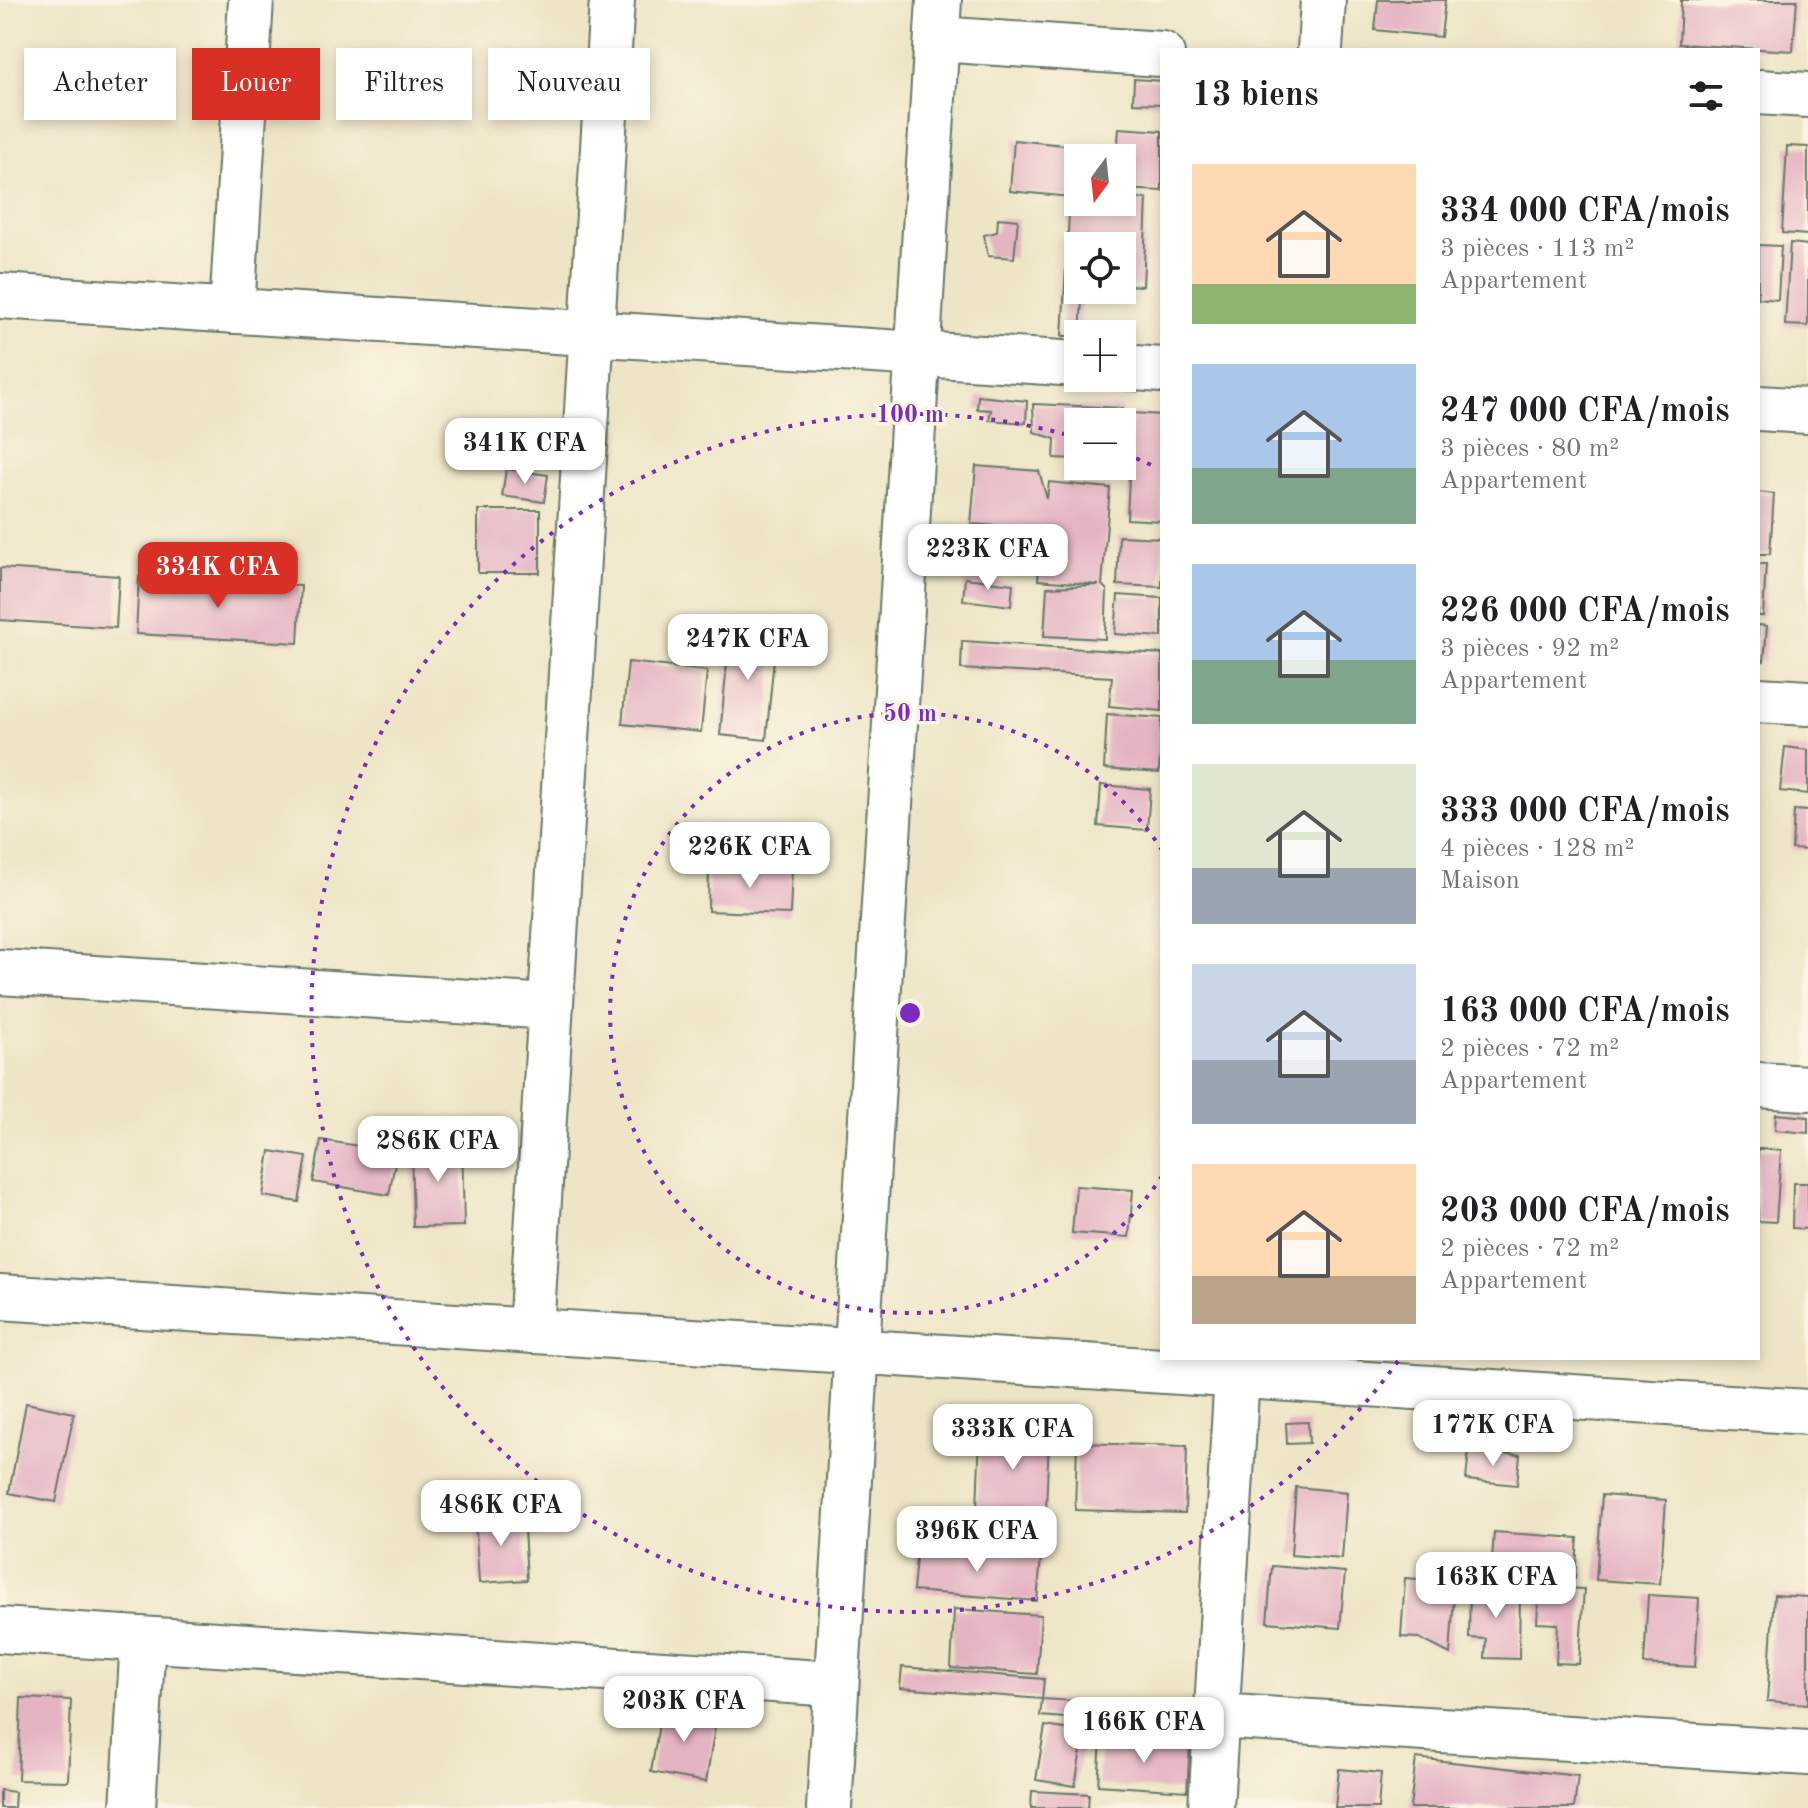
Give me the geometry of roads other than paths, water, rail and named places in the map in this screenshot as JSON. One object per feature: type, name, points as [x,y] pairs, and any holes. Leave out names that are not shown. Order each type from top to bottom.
[{"type":"street","points":[[232,311],[251,0]]},
{"type":"street","points":[[531,1331],[612,0]]},
{"type":"street","points":[[1320,48],[1323,0]]},
{"type":"street","points":[[829,1808],[938,20],[1160,54]]},
{"type":"street","points":[[1760,92],[1808,95]]},
{"type":"street","points":[[0,296],[1064,363]]},
{"type":"street","points":[[1136,368],[1160,370]]},
{"type":"street","points":[[1760,408],[1808,411]]},
{"type":"street","points":[[1760,700],[1808,703]]},
{"type":"street","points":[[0,972],[551,1007]]},
{"type":"street","points":[[1760,1085],[1808,1088]]},
{"type":"street","points":[[0,1297],[857,1352],[1238,1367],[1808,1412]]},
{"type":"street","points":[[1211,1808],[1238,1367]]},
{"type":"street","points":[[0,1630],[836,1684]]},
{"type":"street","points":[[133,1808],[143,1639]]},
{"type":"street","points":[[1217,1716],[1808,1753]]}]
